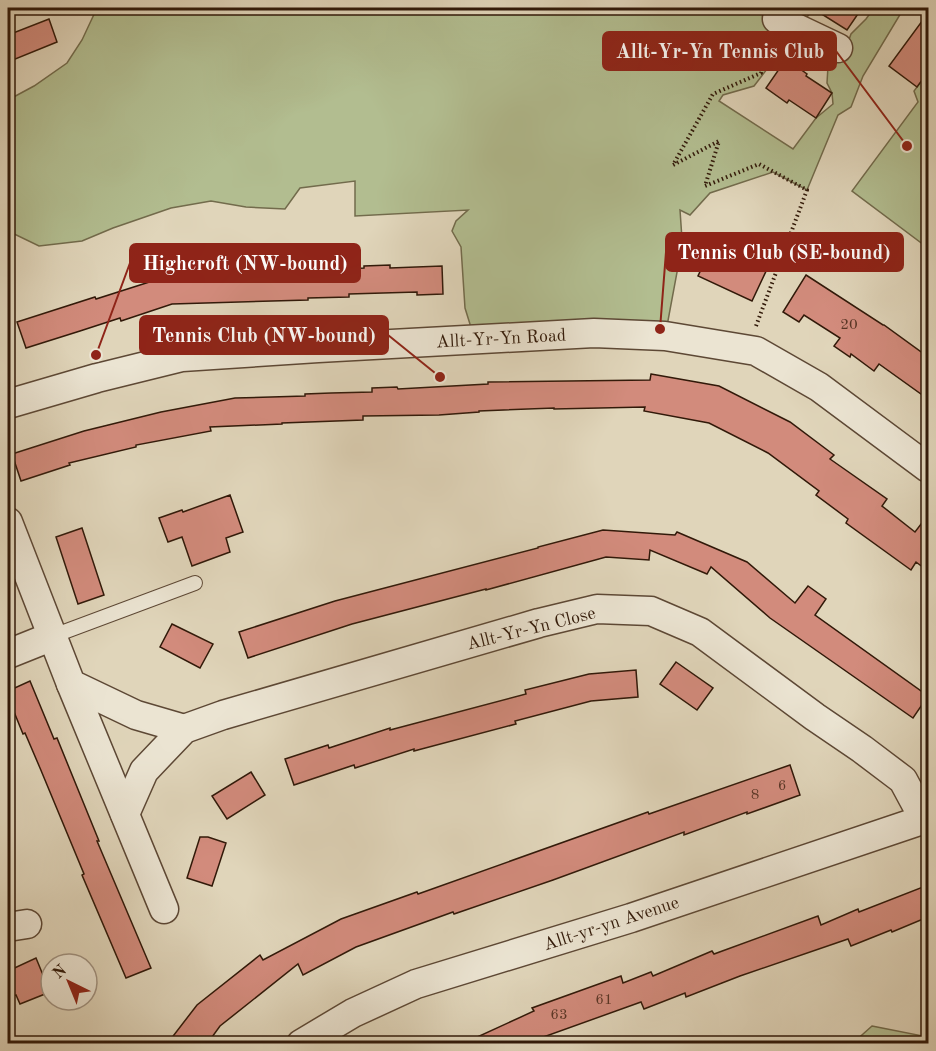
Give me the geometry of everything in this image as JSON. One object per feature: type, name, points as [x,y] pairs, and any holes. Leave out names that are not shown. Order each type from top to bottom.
[{"type":"street","points":[[775,23],[838,48]]},
{"type":"street","name":"Allt-Yr-Yn Road","points":[[8,404],[97,378],[182,357],[594,333],[665,336],[756,351],[819,387],[928,468]]},
{"type":"street","points":[[8,522],[71,684],[164,909]]},
{"type":"street","name":"Allt-Yr-Yn Close","points":[[125,814],[144,771],[184,729],[223,715],[539,623],[597,609],[651,611],[700,632],[903,780],[926,818]]},
{"type":"street","points":[[8,654],[52,636]]},
{"type":"street","points":[[71,684],[136,715],[184,729]]},
{"type":"street","name":"Allt-yr-yn Avenue","points":[[301,1044],[353,1013],[416,984],[631,918],[926,818]]},
{"type":"lane","points":[[52,636],[195,583]]},
{"type":"path","points":[[748,350],[807,190],[759,165],[705,186],[719,141],[673,165],[713,94],[760,73],[775,23]]},
{"type":"green space","points":[[97,8],[806,8],[811,12],[754,86],[723,95],[719,101],[793,149],[816,118],[833,104],[832,93],[827,83],[828,66],[847,45],[851,34],[874,8],[904,8],[863,76],[851,107],[838,115],[807,190],[773,172],[710,193],[690,215],[680,210],[682,239],[667,326],[474,337],[465,308],[461,247],[452,231],[456,221],[468,210],[355,216],[355,181],[300,188],[285,209],[246,207],[211,201],[171,208],[82,241],[39,246],[8,231],[8,100],[34,86],[67,63],[82,40]]},
{"type":"green space","points":[[928,72],[928,248],[852,191],[918,102],[914,91]]},
{"type":"green space","points":[[872,1026],[928,1037],[928,1043],[853,1043]]},
{"type":"building","points":[[812,8],[862,8],[847,30]]},
{"type":"building","points":[[928,13],[928,72],[917,87],[889,66]]},
{"type":"building","points":[[49,19],[57,42],[8,62],[8,35]]},
{"type":"building","points":[[786,59],[832,93],[816,118],[789,100],[787,103],[766,88]]},
{"type":"building","points":[[714,242],[768,267],[752,301],[698,276]]},
{"type":"building","points":[[390,265],[390,268],[442,266],[443,294],[417,295],[417,292],[349,294],[349,297],[308,298],[308,300],[172,304],[26,348],[17,322],[165,277],[323,271]]},
{"type":"building","points":[[806,275],[884,325],[928,357],[928,399],[879,364],[874,371],[851,354],[850,357],[834,346],[840,338],[804,315],[799,322],[783,312]]},
{"type":"building","points":[[651,374],[719,386],[790,422],[834,455],[830,459],[887,499],[882,506],[915,532],[928,515],[928,571],[916,562],[911,570],[846,523],[848,519],[816,495],[819,491],[768,453],[709,423],[644,411],[645,407],[554,408],[439,415],[363,416],[363,420],[210,427],[211,431],[136,445],[136,447],[69,463],[70,465],[21,481],[12,454],[84,431],[161,412],[235,398],[372,392],[372,388],[397,387],[398,389],[488,384],[488,382],[650,380]]},
{"type":"building","points":[[230,495],[243,532],[226,538],[230,552],[192,566],[182,537],[168,542],[159,518]]},
{"type":"building","points":[[82,528],[104,595],[78,604],[56,537]]},
{"type":"building","points":[[603,530],[675,535],[677,532],[747,562],[795,603],[808,586],[826,599],[815,615],[928,696],[913,718],[770,618],[711,567],[707,574],[650,550],[649,560],[606,557],[352,624],[248,658],[239,632],[335,601]]},
{"type":"building","points":[[172,624],[213,644],[200,668],[160,647]]},
{"type":"building","points":[[676,662],[713,688],[697,710],[660,684]]},
{"type":"building","points":[[636,670],[638,697],[591,701],[515,721],[516,724],[414,751],[414,749],[355,768],[354,765],[294,785],[285,759],[328,745],[329,748],[390,728],[390,730],[526,694],[525,690],[589,674]]},
{"type":"building","points":[[30,681],[54,739],[57,738],[99,841],[97,841],[151,968],[126,978],[40,768],[8,697],[8,691]]},
{"type":"building","points":[[790,765],[800,795],[684,835],[684,832],[553,880],[454,914],[453,912],[356,947],[303,975],[298,964],[220,1026],[207,1044],[167,1044],[197,1005],[260,955],[263,960],[341,919]]},
{"type":"building","points":[[251,772],[265,795],[227,819],[212,796]]},
{"type":"building","points":[[200,837],[226,843],[212,886],[187,878]]},
{"type":"building","points":[[928,885],[928,917],[851,946],[848,939],[686,997],[685,993],[644,1009],[641,1002],[524,1044],[462,1044],[534,1011],[532,1008],[621,976],[623,983],[651,972],[653,976],[712,951],[714,954],[818,916],[821,925],[858,909],[859,912]]},
{"type":"building","points":[[36,958],[39,965],[39,996],[20,1004],[16,995],[8,998],[8,971]]},
{"type":"place","name":"Allt-Yr-Yn Tennis Club","points":[[907,146]]},
{"type":"place","name":"Tennis Club (SE-bound)","points":[[660,329]]},
{"type":"place","name":"Highcroft (NW-bound)","points":[[96,355]]},
{"type":"place","name":"Tennis Club (NW-bound)","points":[[440,377]]}]
